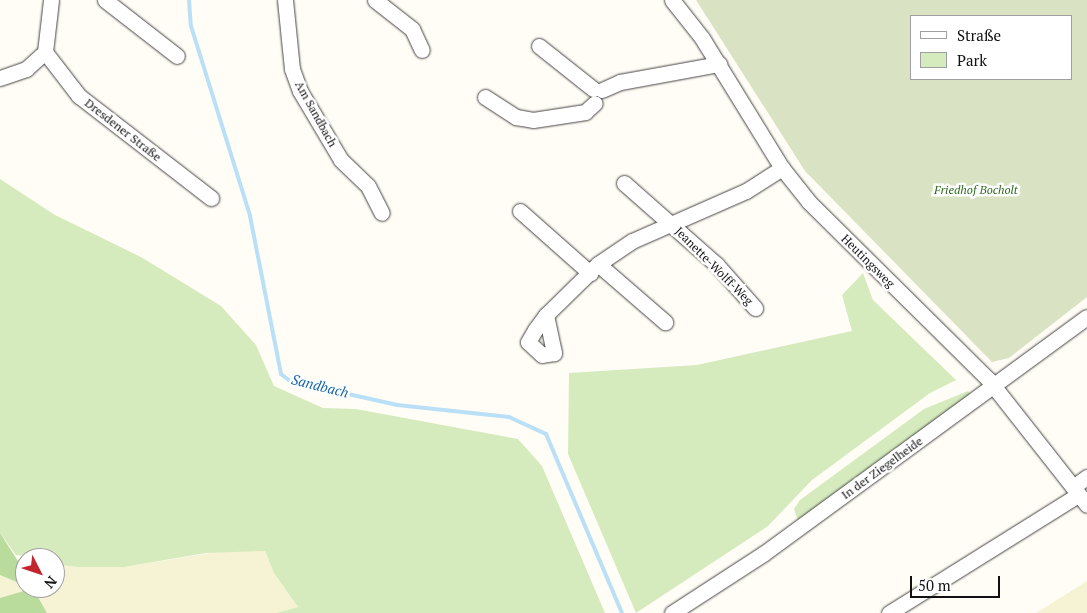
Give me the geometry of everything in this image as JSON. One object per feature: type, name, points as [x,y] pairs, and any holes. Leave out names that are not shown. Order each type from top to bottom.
[{"type":"street","points":[[0,78],[26,69],[45,52],[51,0]]},
{"type":"street","points":[[105,0],[178,56]]},
{"type":"street","name":"Am Sandbach","points":[[285,0],[292,69],[300,90],[341,160],[368,186],[382,212]]},
{"type":"street","points":[[375,0],[412,29],[422,50]]},
{"type":"street","name":"Heutingsweg","points":[[672,0],[719,64],[782,168],[809,202],[994,386],[1079,496]]},
{"type":"street","points":[[539,46],[596,94]]},
{"type":"street","name":"Dresdener Straße","points":[[45,52],[79,96],[211,198]]},
{"type":"street","points":[[485,97],[516,117],[533,120],[585,112],[596,94],[620,82],[719,64]]},
{"type":"street","name":"Jeanette-Wolff-Weg","points":[[546,315],[594,269],[632,241],[746,190],[782,168]]},
{"type":"street","name":"Jeanette-Wolff-Weg","points":[[624,183],[672,224],[755,308]]},
{"type":"street","points":[[520,211],[665,322]]},
{"type":"street","name":"In der Ziegelheide","points":[[672,613],[763,554],[1087,316]]},
{"type":"street","points":[[889,613],[1079,496],[1087,477]]},
{"type":"shaded area","points":[[229,550],[265,551],[274,573],[298,607],[276,613],[47,613],[39,598],[65,598],[65,564],[124,567]]},
{"type":"shaded area","points":[[0,575],[15,581],[15,594],[0,598]]},
{"type":"shaded area","points":[[1087,581],[1087,613],[1036,613]]},
{"type":"green space","name":"Friedhof Bocholt","points":[[696,0],[1087,0],[1087,297],[1009,358],[992,362],[805,171]]},
{"type":"green space","points":[[0,179],[55,215],[141,257],[221,306],[256,345],[274,386],[323,408],[356,409],[518,439],[542,466],[605,613],[276,613],[298,607],[274,573],[265,551],[206,553],[124,567],[79,567],[65,565],[65,548],[15,548],[15,554],[0,533]]},
{"type":"green space","points":[[863,273],[873,300],[956,380],[930,393],[812,480],[768,526],[636,613],[568,454],[569,373],[697,365],[852,331],[842,295]]},
{"type":"green space","points":[[968,391],[971,395],[798,521],[794,509],[800,500],[924,409]]},
{"type":"green space","points":[[0,533],[15,556],[15,581],[0,575]]},
{"type":"green space","points":[[15,594],[15,598],[39,598],[47,613],[0,613],[0,598]]},
{"type":"waterway","name":"Sandbach","points":[[189,0],[191,26],[250,216],[281,374],[290,381],[397,405],[509,417],[546,434],[622,613]]}]
